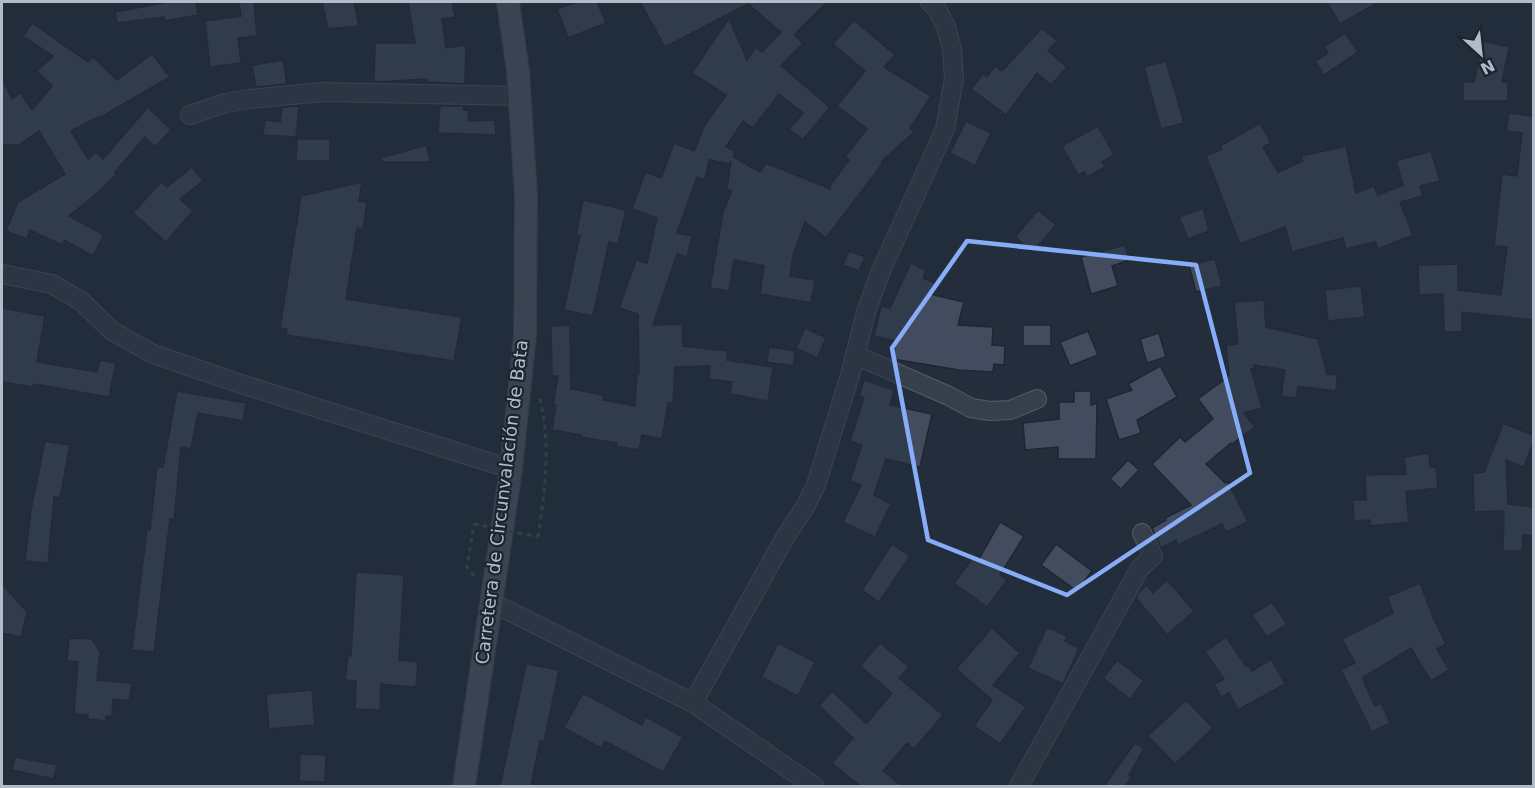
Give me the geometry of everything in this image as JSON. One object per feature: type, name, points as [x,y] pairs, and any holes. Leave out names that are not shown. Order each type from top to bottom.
[{"type":"main road","name":"Carretera de Circunvalación de Bata","points":[[464,786],[511,469],[525,335],[526,196],[519,71],[508,2]]},
{"type":"street","points":[[693,703],[787,534],[809,500],[828,448],[870,302],[945,129],[954,79],[952,49],[946,27],[937,9],[930,2]]},
{"type":"street","points":[[190,115],[225,103],[242,100],[322,92],[520,96]]},
{"type":"street","points":[[2,274],[52,284],[81,302],[112,331],[153,354],[511,469]]},
{"type":"street","points":[[855,355],[971,408],[990,411],[1010,410],[1037,399]]},
{"type":"street","points":[[1019,786],[1140,568],[1153,556],[1142,533]]},
{"type":"street","points":[[491,602],[693,703],[814,786]]},
{"type":"path","points":[[467,567],[474,524],[538,537],[546,489]]},
{"type":"highlighted area","points":[[967,241],[1196,265],[1250,473],[1067,595],[928,540],[892,348]]},
{"type":"building","points":[[168,2],[196,2],[198,15],[165,21],[164,17],[117,23],[115,12]]},
{"type":"building","points":[[239,2],[254,2],[257,36],[238,38],[241,63],[210,67],[205,21],[241,16]]},
{"type":"building","points":[[322,2],[354,2],[359,26],[328,29]]},
{"type":"building","points":[[408,2],[452,2],[455,17],[442,19],[446,48],[466,45],[465,84],[427,82],[427,79],[374,82],[375,43],[415,43]]},
{"type":"building","points":[[577,2],[597,2],[606,23],[568,38],[557,9]]},
{"type":"building","points":[[640,2],[827,2],[794,35],[803,43],[781,66],[830,107],[803,140],[789,129],[803,113],[779,94],[753,128],[743,121],[726,147],[735,151],[733,157],[760,172],[766,163],[831,189],[829,187],[849,160],[845,157],[867,129],[837,106],[865,71],[833,44],[854,20],[895,55],[884,67],[931,96],[910,128],[914,132],[881,162],[883,163],[826,238],[805,222],[793,256],[790,276],[815,280],[811,303],[760,294],[764,266],[734,260],[729,291],[710,288],[723,212],[732,191],[727,189],[731,161],[730,164],[709,160],[705,180],[697,177],[677,233],[692,236],[687,257],[677,254],[653,325],[682,324],[683,346],[728,351],[727,360],[773,367],[768,401],[730,394],[732,382],[709,379],[710,366],[675,367],[673,403],[668,403],[662,439],[642,435],[639,450],[616,446],[617,443],[552,430],[558,376],[552,376],[551,326],[570,325],[571,389],[604,395],[603,400],[635,406],[637,374],[639,374],[638,314],[619,308],[636,260],[647,263],[657,218],[632,209],[645,172],[661,178],[674,143],[694,151],[705,125],[726,95],[692,73],[729,18],[747,60],[756,47],[762,52],[781,32],[748,4],[665,47]]},
{"type":"building","points":[[1327,2],[1379,2],[1340,24]]},
{"type":"building","points":[[32,23],[88,62],[93,57],[117,80],[152,54],[170,77],[99,118],[71,131],[88,159],[96,152],[103,159],[148,107],[171,130],[155,147],[145,137],[115,172],[117,174],[69,216],[104,235],[93,256],[64,240],[62,245],[30,230],[27,239],[6,231],[18,202],[65,174],[39,131],[19,145],[2,145],[2,78],[12,99],[21,93],[32,110],[52,86],[37,71],[53,56],[23,36]]},
{"type":"building","points":[[1042,28],[1057,41],[1048,51],[1067,67],[1051,85],[1037,73],[1006,115],[971,89],[983,74],[987,77],[995,66],[1002,71]]},
{"type":"building","points":[[1345,33],[1358,52],[1324,75],[1315,61],[1328,53],[1324,47]]},
{"type":"building","points":[[1483,41],[1509,47],[1502,82],[1508,82],[1508,101],[1463,101],[1463,82],[1474,82]]},
{"type":"building","points":[[283,60],[287,84],[256,87],[252,65]]},
{"type":"building","points":[[1166,61],[1184,123],[1161,129],[1144,67]]},
{"type":"building","points":[[299,106],[296,137],[263,135],[265,120],[280,122],[282,107]]},
{"type":"building","points":[[440,106],[464,106],[463,110],[469,111],[468,121],[495,120],[496,135],[438,133]]},
{"type":"building","points":[[1509,113],[1533,116],[1533,320],[1462,312],[1462,332],[1444,332],[1443,294],[1419,295],[1418,265],[1458,264],[1458,290],[1501,295],[1507,247],[1494,246],[1502,174],[1517,176],[1522,133],[1506,131]]},
{"type":"building","points":[[966,121],[991,133],[975,166],[950,153]]},
{"type":"building","points":[[1260,123],[1271,143],[1263,147],[1278,172],[1303,161],[1301,156],[1346,146],[1356,193],[1374,186],[1378,195],[1403,185],[1396,161],[1431,151],[1440,181],[1420,186],[1423,196],[1400,202],[1413,235],[1378,249],[1375,242],[1346,249],[1343,238],[1292,252],[1285,227],[1240,244],[1206,156],[1222,149],[1220,146]]},
{"type":"building","points":[[1098,126],[1114,155],[1102,162],[1105,167],[1087,177],[1084,172],[1078,175],[1062,146]]},
{"type":"building","points":[[297,139],[330,139],[330,161],[296,161]]},
{"type":"building","points":[[426,145],[431,162],[382,162],[381,158]]},
{"type":"building","points":[[192,167],[203,181],[180,199],[193,211],[166,242],[133,213],[161,182],[167,187]]},
{"type":"building","points":[[362,182],[359,201],[367,202],[363,229],[357,228],[346,299],[462,317],[454,361],[286,335],[287,329],[280,328],[301,196]]},
{"type":"building","points":[[583,200],[626,210],[618,244],[609,242],[593,316],[564,310],[580,235],[576,235]]},
{"type":"building","points":[[1203,208],[1209,231],[1188,239],[1179,217]]},
{"type":"building","points":[[1038,210],[1056,225],[1033,252],[1015,237]]},
{"type":"building","points":[[1125,245],[1129,260],[1112,266],[1118,286],[1091,294],[1081,257]]},
{"type":"building","points":[[849,251],[865,257],[859,271],[843,265]]},
{"type":"building","points":[[1215,259],[1222,286],[1196,292],[1189,265]]},
{"type":"building","points":[[911,263],[926,270],[923,278],[935,283],[930,294],[964,302],[958,325],[993,327],[992,345],[1005,346],[1004,365],[994,364],[993,372],[959,370],[893,359],[896,341],[874,336],[881,306],[890,308]]},
{"type":"building","points":[[1361,286],[1365,317],[1328,321],[1325,290]]},
{"type":"building","points":[[1264,300],[1266,327],[1318,339],[1327,374],[1337,375],[1336,391],[1298,386],[1296,398],[1281,396],[1285,370],[1254,365],[1254,369],[1251,369],[1262,408],[1244,413],[1255,427],[1206,464],[1225,483],[1228,482],[1248,522],[1226,532],[1222,524],[1178,545],[1176,540],[1161,548],[1152,528],[1166,520],[1165,518],[1191,505],[1152,464],[1180,437],[1185,442],[1213,419],[1198,399],[1229,376],[1226,345],[1238,344],[1234,302]]},
{"type":"building","points":[[2,308],[45,316],[37,362],[97,372],[100,360],[116,363],[109,397],[34,384],[33,387],[2,382]]},
{"type":"building","points":[[1023,325],[1051,325],[1051,346],[1023,346]]},
{"type":"building","points":[[805,328],[826,338],[817,358],[796,348]]},
{"type":"building","points":[[1088,331],[1098,355],[1070,366],[1060,342]]},
{"type":"building","points":[[1159,333],[1166,357],[1147,363],[1140,339]]},
{"type":"building","points":[[769,347],[795,351],[793,366],[767,362]]},
{"type":"building","points":[[1160,366],[1177,397],[1137,420],[1141,433],[1119,440],[1106,399],[1132,390],[1128,384]]},
{"type":"building","points":[[864,380],[894,390],[890,405],[932,414],[920,467],[886,459],[874,495],[891,504],[875,537],[843,522],[861,485],[850,481],[862,445],[850,441],[864,398],[859,396]]},
{"type":"building","points":[[177,391],[246,403],[243,421],[198,413],[191,449],[181,447],[174,520],[170,519],[154,652],[132,650],[157,467],[163,467]]},
{"type":"building","points":[[1074,391],[1091,391],[1091,405],[1097,403],[1096,459],[1058,459],[1058,447],[1025,450],[1023,423],[1059,419],[1059,402],[1074,402]]},
{"type":"building","points":[[1505,419],[1505,424],[1533,435],[1533,443],[1524,467],[1506,460],[1508,504],[1533,507],[1533,536],[1523,535],[1522,551],[1503,551],[1504,511],[1474,512],[1473,473],[1484,472]]},
{"type":"building","points":[[45,441],[70,445],[60,498],[54,497],[48,563],[25,561],[31,510]]},
{"type":"building","points":[[1429,453],[1430,467],[1436,467],[1438,488],[1406,492],[1409,522],[1370,526],[1370,520],[1354,521],[1353,500],[1366,500],[1365,475],[1406,474],[1404,457]]},
{"type":"building","points":[[1128,460],[1139,470],[1121,489],[1110,479]]},
{"type":"building","points":[[1000,522],[1024,536],[1000,575],[1007,580],[987,607],[954,583],[974,556],[979,559]]},
{"type":"building","points":[[892,544],[910,556],[879,602],[862,590]]},
{"type":"building","points":[[1056,544],[1092,571],[1077,591],[1041,565]]},
{"type":"building","points":[[356,572],[404,575],[399,660],[418,662],[416,687],[381,684],[380,710],[355,709],[356,681],[345,680],[348,655],[351,656]]},
{"type":"building","points":[[1167,580],[1194,611],[1167,635],[1136,598],[1147,585],[1153,593]]},
{"type":"building","points":[[1420,583],[1446,644],[1437,649],[1449,670],[1431,681],[1411,648],[1362,678],[1375,706],[1381,703],[1390,723],[1372,732],[1341,670],[1355,663],[1342,639],[1393,613],[1387,597]]},
{"type":"building","points":[[2,584],[27,612],[21,637],[2,633]]},
{"type":"building","points":[[1272,602],[1287,624],[1267,637],[1252,615]]},
{"type":"building","points":[[1047,627],[1067,636],[1065,641],[1079,648],[1063,684],[1028,668]]},
{"type":"building","points":[[992,628],[1020,653],[993,685],[1026,707],[1000,744],[974,726],[992,700],[956,669]]},
{"type":"building","points":[[1226,637],[1252,671],[1271,659],[1285,684],[1238,710],[1229,693],[1221,697],[1214,684],[1224,679],[1205,652]]},
{"type":"building","points":[[69,638],[92,639],[100,652],[97,680],[132,683],[129,701],[113,699],[112,717],[106,716],[106,721],[88,719],[88,715],[74,714],[78,662],[67,661]]},
{"type":"building","points":[[778,643],[815,662],[798,696],[761,677]]},
{"type":"building","points":[[880,643],[909,667],[899,678],[943,715],[914,749],[907,743],[883,771],[902,786],[860,786],[832,763],[853,738],[819,706],[832,691],[866,723],[868,722],[892,693],[860,666]]},
{"type":"building","points":[[1117,660],[1144,681],[1130,699],[1103,678]]},
{"type":"building","points":[[526,664],[559,670],[544,742],[540,741],[531,786],[500,786]]},
{"type":"building","points":[[312,690],[315,725],[269,729],[266,694]]},
{"type":"building","points":[[583,693],[642,725],[646,717],[683,737],[663,772],[605,741],[601,748],[564,728]]},
{"type":"building","points":[[1186,700],[1213,728],[1175,764],[1148,736]]},
{"type":"building","points":[[1135,743],[1144,748],[1129,775],[1132,777],[1125,786],[1104,786]]},
{"type":"building","points":[[300,754],[326,755],[325,782],[299,781]]},
{"type":"building","points":[[15,757],[57,765],[54,779],[12,770]]}]
